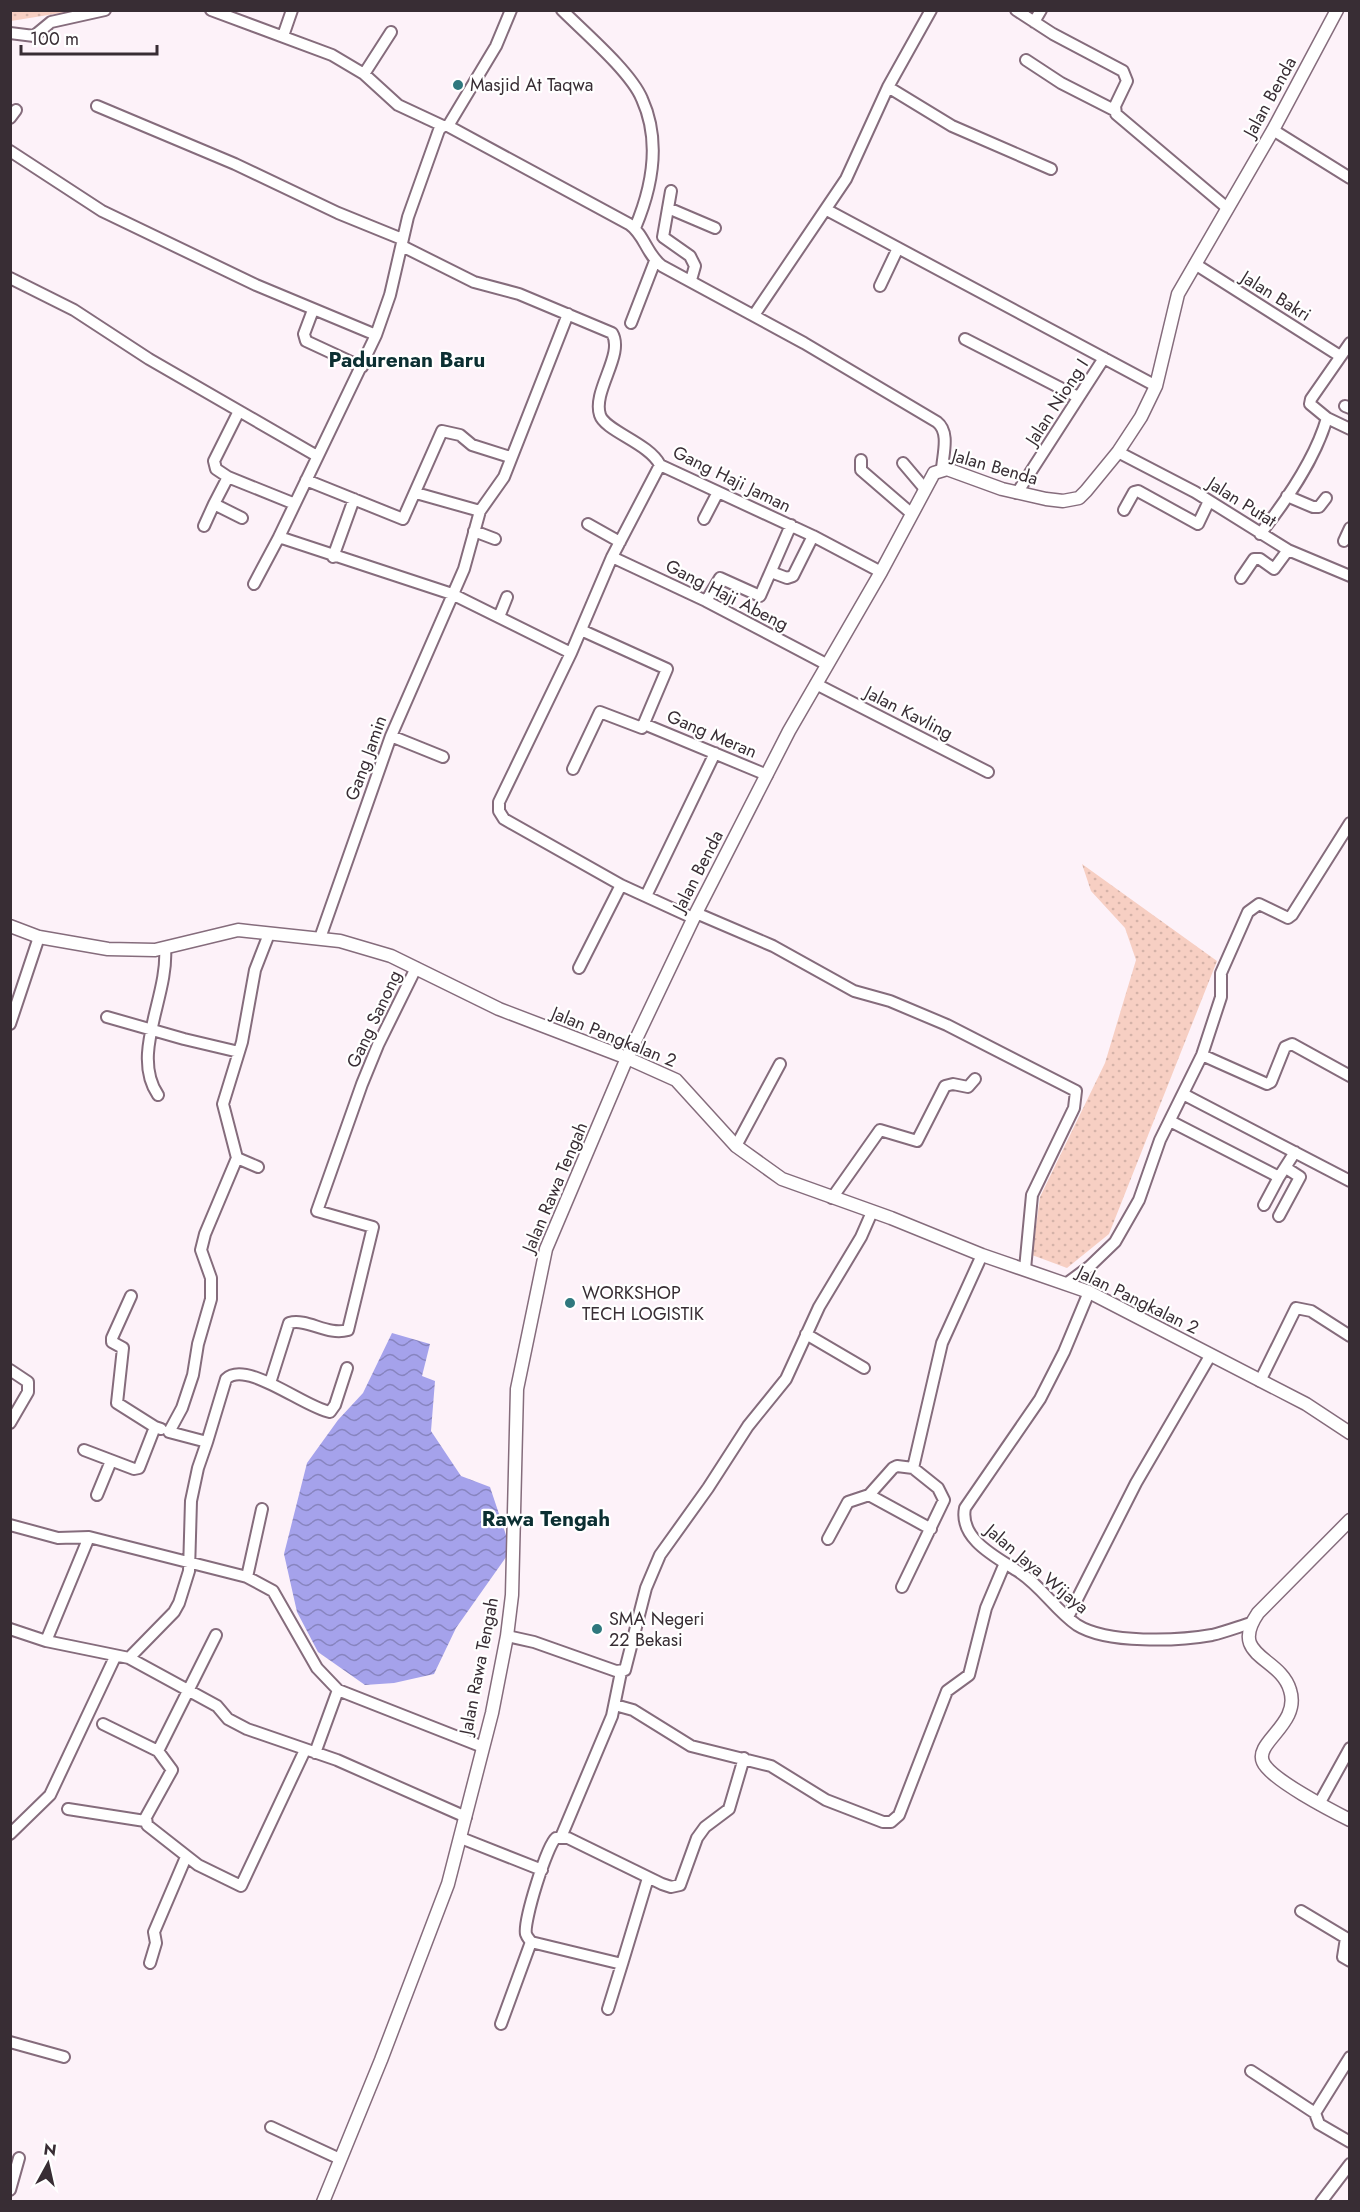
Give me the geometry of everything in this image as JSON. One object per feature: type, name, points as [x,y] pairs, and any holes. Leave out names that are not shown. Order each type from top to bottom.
[{"type":"street","points":[[10,33],[34,36],[51,22],[105,10]]},
{"type":"street","points":[[212,10],[332,55],[364,74],[398,105],[446,126],[635,228],[655,261],[864,378],[943,427],[945,434],[942,469]]},
{"type":"street","points":[[283,36],[292,10]]},
{"type":"street","points":[[254,584],[376,335],[423,174],[446,126],[496,46],[511,10]]},
{"type":"street","points":[[562,10],[628,78],[642,97],[653,143],[654,158],[645,201],[635,228]]},
{"type":"street","points":[[754,315],[827,210],[858,156],[888,87],[932,10]]},
{"type":"street","points":[[1016,10],[1123,71],[1127,81],[1114,110]]},
{"type":"street","points":[[1034,22],[1041,10]]},
{"type":"street","name":"Jalan Benda","points":[[627,1058],[695,915],[767,775],[826,664],[881,572],[934,473],[942,469],[1017,493],[1064,501],[1078,498],[1118,452],[1141,417],[1156,386],[1173,308],[1226,207],[1273,130],[1337,11]]},
{"type":"street","points":[[364,74],[391,32]]},
{"type":"street","points":[[1026,60],[1061,83],[1114,110],[1226,207]]},
{"type":"street","points":[[888,87],[952,126],[1051,169]]},
{"type":"street","name":"Gang Haji Jaman","points":[[97,106],[235,164],[402,242],[474,282],[499,287],[612,333],[615,345],[599,396],[599,414],[606,423],[643,446],[660,465],[791,525],[881,572]]},
{"type":"street","points":[[1273,130],[1350,178]]},
{"type":"street","points":[[10,150],[102,211],[313,310],[376,335]]},
{"type":"street","points":[[671,191],[663,237],[690,256],[695,266],[691,280]]},
{"type":"street","points":[[668,208],[715,228]]},
{"type":"street","points":[[827,210],[1156,386]]},
{"type":"street","points":[[880,286],[898,248]]},
{"type":"street","points":[[631,323],[655,261]]},
{"type":"street","name":"Jalan Bakri","points":[[1195,264],[1340,356]]},
{"type":"street","points":[[10,278],[74,310],[148,359],[317,456]]},
{"type":"street","points":[[313,310],[304,334],[306,341],[362,367]]},
{"type":"street","name":"Gang Jamin","points":[[320,938],[391,736],[464,569],[480,512],[500,483],[568,314]]},
{"type":"street","points":[[965,339],[1078,397]]},
{"type":"street","points":[[1350,343],[1311,399],[1310,404],[1327,418],[1350,429]]},
{"type":"street","name":"Jalan Niong I","points":[[1017,493],[1104,358]]},
{"type":"street","points":[[238,411],[214,461],[216,469],[228,477],[295,504]]},
{"type":"street","points":[[1260,534],[1287,496],[1314,448],[1327,418]]},
{"type":"street","points":[[306,480],[403,519],[443,430],[460,435],[474,446],[510,457]]},
{"type":"street","name":"Jalan Putat","points":[[1118,452],[1209,501],[1288,550],[1350,576]]},
{"type":"street","points":[[861,460],[861,470],[912,514]]},
{"type":"street","points":[[903,463],[926,489]]},
{"type":"street","points":[[660,465],[612,557],[571,653],[499,802],[499,811],[504,819],[621,885],[773,946],[854,991],[890,1001],[947,1025],[1076,1091],[1074,1107],[1032,1196],[1025,1269]]},
{"type":"street","points":[[204,526],[228,477]]},
{"type":"street","points":[[1124,510],[1134,492],[1138,491],[1198,524],[1209,501]]},
{"type":"street","points":[[704,519],[718,492]]},
{"type":"street","points":[[416,493],[480,512]]},
{"type":"street","points":[[1287,496],[1313,507],[1319,507],[1326,498]]},
{"type":"street","points":[[333,557],[354,498]]},
{"type":"street","points":[[214,504],[242,518]]},
{"type":"street","points":[[588,524],[620,542]]},
{"type":"street","points":[[706,601],[720,579],[760,596],[791,525]]},
{"type":"street","points":[[1344,540],[1350,528]]},
{"type":"street","points":[[474,531],[495,539]]},
{"type":"street","points":[[771,572],[787,578],[793,576],[813,536]]},
{"type":"street","points":[[279,537],[333,557],[452,594],[571,653]]},
{"type":"street","points":[[1241,578],[1254,559],[1260,559],[1274,569],[1288,550]]},
{"type":"street","name":"Gang Haji Abeng","points":[[612,557],[706,601],[826,664]]},
{"type":"street","points":[[499,617],[507,597]]},
{"type":"street","points":[[581,630],[666,667],[644,724]]},
{"type":"street","name":"Jalan Kavling","points":[[816,684],[988,772]]},
{"type":"street","name":"Gang Meran","points":[[573,769],[600,712],[640,728],[644,724],[767,775]]},
{"type":"street","points":[[391,736],[443,757]]},
{"type":"street","points":[[646,896],[715,753]]},
{"type":"street","points":[[1066,1284],[1107,1250],[1139,1200],[1155,1153],[1202,1055],[1221,997],[1221,973],[1248,912],[1259,904],[1282,917],[1288,918],[1292,915],[1349,824]]},
{"type":"street","points":[[579,968],[621,885]]},
{"type":"street","name":"Jalan Pangkalan 2","points":[[10,926],[39,937],[108,949],[143,951],[165,948],[238,930],[320,938],[373,950],[417,968],[464,993],[544,1028],[627,1058],[676,1080],[736,1146],[782,1179],[982,1255],[1089,1292],[1306,1404],[1350,1433]]},
{"type":"street","points":[[170,1432],[182,1408],[193,1375],[198,1344],[211,1299],[211,1278],[201,1250],[205,1234],[237,1158],[223,1104],[239,1052],[250,990],[269,934]]},
{"type":"street","points":[[10,1024],[39,937]]},
{"type":"street","points":[[158,1095],[150,1083],[147,1069],[151,1030],[161,994],[166,961],[165,948]]},
{"type":"street","name":"Gang Sanong","points":[[270,1383],[289,1323],[300,1323],[337,1332],[348,1330],[373,1227],[317,1211],[378,1045],[417,968]]},
{"type":"street","points":[[107,1017],[239,1052]]},
{"type":"street","points":[[1202,1055],[1268,1084],[1271,1082],[1285,1047],[1293,1044],[1350,1076]]},
{"type":"street","name":"Jalan Rawa Tengah","points":[[323,2202],[438,1914],[466,1817],[507,1636],[512,1580],[517,1389],[541,1264],[552,1232],[574,1188],[627,1058]]},
{"type":"street","points":[[736,1146],[780,1064]]},
{"type":"street","points":[[831,1198],[880,1130],[917,1141],[945,1086],[953,1084],[968,1087],[975,1078]]},
{"type":"street","points":[[1183,1094],[1350,1181]]},
{"type":"street","points":[[1170,1121],[1283,1173],[1300,1177],[1279,1216]]},
{"type":"street","points":[[1264,1204],[1295,1152]]},
{"type":"street","points":[[237,1158],[258,1167]]},
{"type":"street","points":[[561,1837],[615,1705],[621,1672],[628,1665],[646,1588],[660,1556],[748,1426],[786,1379],[819,1307],[861,1237],[872,1212]]},
{"type":"street","points":[[913,1468],[942,1343],[982,1255]]},
{"type":"street","name":"Jalan Jaya Wijaya","points":[[1089,1292],[1064,1352],[1040,1399],[965,1508],[964,1521],[974,1539],[1036,1585],[1075,1623],[1091,1630],[1129,1638],[1151,1639],[1213,1635],[1251,1623]]},
{"type":"street","points":[[131,1296],[112,1338],[112,1342],[123,1348],[117,1402],[155,1427],[207,1442]]},
{"type":"street","points":[[1260,1381],[1296,1308],[1311,1311],[1350,1336]]},
{"type":"street","points":[[806,1334],[864,1368]]},
{"type":"street","points":[[1068,1617],[1136,1483],[1210,1356]]},
{"type":"street","points":[[129,1658],[174,1612],[189,1563],[191,1501],[198,1468],[226,1379],[237,1372],[270,1383],[330,1412],[336,1405],[347,1368]]},
{"type":"street","points":[[10,1371],[28,1382],[28,1392],[10,1423]]},
{"type":"street","points":[[84,1450],[129,1468],[139,1467],[155,1427]]},
{"type":"street","points":[[98,1495],[111,1461]]},
{"type":"street","points":[[828,1539],[848,1502],[869,1495],[893,1468],[897,1466],[913,1468],[943,1494],[944,1500],[902,1587]]},
{"type":"street","points":[[869,1495],[931,1529]]},
{"type":"street","points":[[247,1576],[262,1509]]},
{"type":"street","points":[[1350,1520],[1270,1600],[1251,1623],[1248,1635],[1250,1645],[1286,1682],[1292,1700],[1287,1719],[1266,1746],[1262,1756],[1263,1763],[1272,1773],[1319,1804],[1350,1820]]},
{"type":"street","points":[[10,1525],[58,1538],[88,1537],[247,1576],[273,1591],[317,1668],[338,1690],[483,1747]]},
{"type":"street","points":[[46,1641],[88,1537]]},
{"type":"street","points":[[615,1705],[633,1710],[691,1746],[771,1766],[826,1800],[883,1822],[895,1819],[947,1691],[969,1675],[986,1608],[1005,1563]]},
{"type":"street","points":[[10,1629],[46,1641],[115,1657],[129,1658],[217,1706],[228,1719],[247,1729],[394,1783],[466,1817]]},
{"type":"street","points":[[158,1751],[216,1635]]},
{"type":"street","points":[[507,1636],[621,1672]]},
{"type":"street","points":[[10,1834],[50,1795],[115,1657]]},
{"type":"street","points":[[68,1809],[145,1821],[186,1857],[241,1886],[310,1751],[338,1690]]},
{"type":"street","points":[[103,1724],[158,1751],[172,1770],[145,1821]]},
{"type":"street","points":[[1319,1804],[1350,1748]]},
{"type":"street","points":[[501,2024],[531,1942],[526,1930],[552,1842],[561,1837],[568,1838],[648,1878],[671,1887],[680,1885],[698,1838],[705,1827],[729,1809],[744,1758]]},
{"type":"street","points":[[460,1838],[542,1870]]},
{"type":"street","points":[[150,1964],[156,1946],[154,1932],[186,1857]]},
{"type":"street","points":[[608,2008],[648,1878]]},
{"type":"street","points":[[1301,1911],[1346,1938],[1343,1957],[1350,1960]]},
{"type":"street","points":[[531,1942],[622,1964]]},
{"type":"street","points":[[10,2042],[64,2057]]},
{"type":"street","points":[[1315,2113],[1350,2057]]},
{"type":"street","points":[[1251,2071],[1315,2113],[1319,2124],[1350,2142]]},
{"type":"street","points":[[271,2127],[340,2159]]},
{"type":"street","points":[[10,2190],[19,2158]]},
{"type":"street","points":[[1321,2202],[1350,2164]]},
{"type":"shaded area","points":[[11,10],[73,11],[11,21]]},
{"type":"shaded area","points":[[1082,864],[1217,961],[1109,1234],[1067,1268],[1032,1255],[1040,1197],[1105,1063],[1136,960],[1125,928],[1091,891]]},
{"type":"water","points":[[392,1333],[430,1344],[422,1376],[435,1381],[431,1431],[461,1476],[490,1487],[511,1550],[456,1628],[434,1674],[394,1683],[365,1685],[318,1652],[297,1612],[284,1554],[307,1463],[338,1420],[363,1393]]},
{"type":"place","name":"Masjid At Taqwa","points":[[458,85]]},
{"type":"place","name":"WORKSHOP TECH LOGISTIK","points":[[570,1303]]},
{"type":"place","name":"SMA Negeri 22 Bekasi","points":[[597,1629]]},
{"type":"district","name":"Padurenan Baru","points":[[407,360]]},
{"type":"district","name":"Rawa Tengah","points":[[546,1519]]}]
